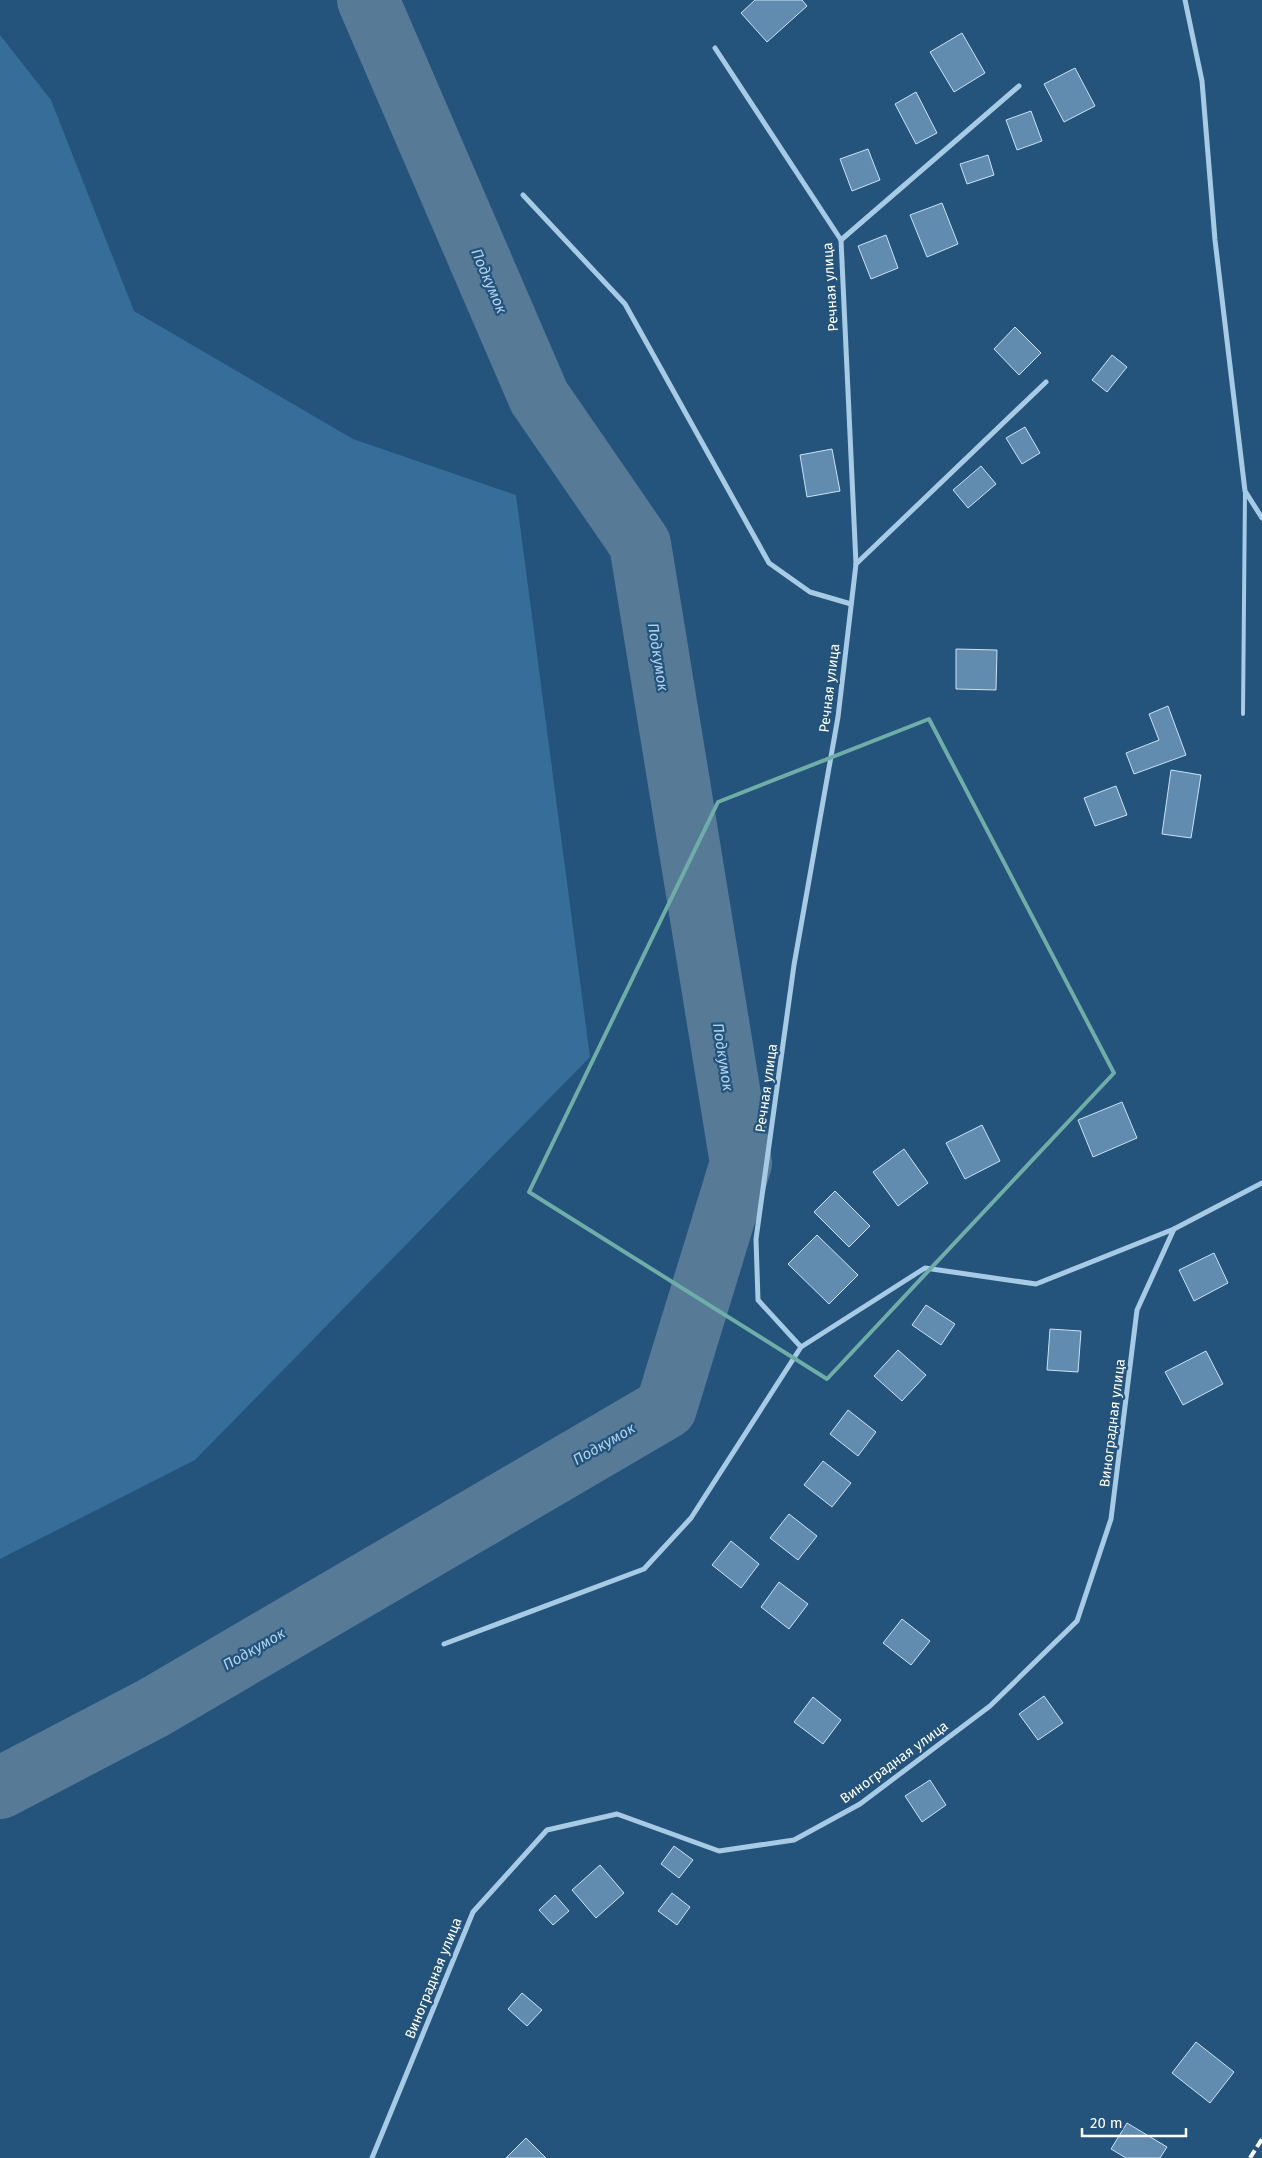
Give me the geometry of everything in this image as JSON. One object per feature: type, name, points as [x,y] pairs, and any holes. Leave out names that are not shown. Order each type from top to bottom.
[{"type":"street","points":[[1184,0],[1202,81],[1215,240],[1245,491],[1262,518]]},
{"type":"street","name":"Речная улица","points":[[714,48],[841,240],[856,564],[838,717],[794,965],[756,1238],[758,1300],[801,1347]]},
{"type":"street","points":[[841,240],[1019,86]]},
{"type":"street","points":[[522,195],[625,304],[769,564],[810,592],[851,604]]},
{"type":"street","points":[[856,564],[1046,382]]},
{"type":"street","points":[[444,1644],[644,1569],[691,1518],[801,1347],[925,1268],[1036,1284],[1174,1229],[1262,1182]]},
{"type":"street","name":"Виноградная улица","points":[[372,2158],[473,1912],[547,1830],[618,1814],[719,1851],[794,1840],[860,1804],[990,1706],[1077,1621],[1111,1519],[1137,1310],[1174,1229]]},
{"type":"lane","points":[[1243,714],[1245,491]]},
{"type":"highlighted area","points":[[929,719],[1114,1073],[827,1379],[529,1192],[718,802]]},
{"type":"shaded area","points":[[0,35],[51,100],[134,311],[353,439],[516,495],[590,1057],[195,1460],[0,1559]]},
{"type":"building","points":[[755,0],[802,0],[807,6],[767,42],[741,13]]},
{"type":"building","points":[[962,33],[985,73],[954,92],[930,52]]},
{"type":"building","points":[[1075,68],[1095,106],[1064,122],[1044,84]]},
{"type":"building","points":[[916,92],[937,133],[916,144],[895,104]]},
{"type":"building","points":[[1031,111],[1042,141],[1017,150],[1006,120]]},
{"type":"building","points":[[868,149],[880,180],[852,191],[840,159]]},
{"type":"building","points":[[988,155],[994,175],[967,184],[960,164]]},
{"type":"building","points":[[942,203],[958,244],[927,257],[910,215]]},
{"type":"building","points":[[886,235],[898,268],[871,279],[858,246]]},
{"type":"building","points":[[1015,327],[1041,353],[1019,375],[994,349]]},
{"type":"building","points":[[1112,355],[1127,367],[1107,392],[1092,380]]},
{"type":"building","points":[[1025,427],[1040,453],[1022,464],[1006,438]]},
{"type":"building","points":[[832,449],[840,491],[807,497],[800,455]]},
{"type":"building","points":[[981,466],[996,484],[968,508],[953,490]]},
{"type":"building","points":[[956,649],[997,650],[996,690],[956,689]]},
{"type":"building","points":[[1168,706],[1186,755],[1134,774],[1126,753],[1159,740],[1149,714]]},
{"type":"building","points":[[1171,770],[1201,775],[1191,838],[1162,834]]},
{"type":"building","points":[[1116,786],[1127,815],[1095,826],[1084,798]]},
{"type":"building","points":[[1122,1102],[1137,1138],[1093,1157],[1078,1120]]},
{"type":"building","points":[[982,1125],[1000,1161],[965,1179],[946,1143]]},
{"type":"building","points":[[904,1149],[928,1183],[898,1206],[873,1172]]},
{"type":"building","points":[[835,1191],[870,1226],[849,1247],[814,1212]]},
{"type":"building","points":[[817,1235],[858,1275],[829,1304],[788,1264]]},
{"type":"building","points":[[1214,1253],[1228,1283],[1194,1301],[1179,1270]]},
{"type":"building","points":[[926,1305],[955,1324],[941,1345],[912,1325]]},
{"type":"building","points":[[1050,1329],[1081,1331],[1078,1372],[1047,1370]]},
{"type":"building","points":[[898,1350],[926,1375],[902,1401],[874,1376]]},
{"type":"building","points":[[1206,1351],[1223,1384],[1183,1405],[1165,1372]]},
{"type":"building","points":[[848,1410],[876,1432],[858,1456],[830,1434]]},
{"type":"building","points":[[823,1461],[851,1483],[832,1507],[804,1485]]},
{"type":"building","points":[[789,1514],[817,1536],[798,1560],[770,1538]]},
{"type":"building","points":[[731,1541],[759,1564],[741,1588],[712,1565]]},
{"type":"building","points":[[779,1582],[808,1604],[789,1629],[761,1607]]},
{"type":"building","points":[[902,1619],[930,1641],[911,1665],[883,1643]]},
{"type":"building","points":[[1044,1696],[1063,1723],[1038,1740],[1019,1714]]},
{"type":"building","points":[[813,1697],[841,1720],[823,1744],[794,1722]]},
{"type":"building","points":[[930,1780],[946,1805],[922,1822],[905,1796]]},
{"type":"building","points":[[674,1846],[693,1860],[679,1878],[661,1864]]},
{"type":"building","points":[[600,1865],[624,1893],[596,1918],[572,1890]]},
{"type":"building","points":[[672,1893],[690,1907],[677,1925],[658,1911]]},
{"type":"building","points":[[555,1895],[569,1911],[553,1925],[539,1910]]},
{"type":"building","points":[[522,1993],[542,2010],[527,2026],[508,2009]]},
{"type":"building","points":[[1196,2042],[1234,2072],[1210,2103],[1172,2073]]},
{"type":"building","points":[[1127,2123],[1167,2147],[1160,2158],[1126,2158],[1111,2149]]},
{"type":"building","points":[[526,2138],[546,2158],[506,2158]]},
{"type":"waterway","name":"Подкумок","points":[[0,1788],[153,1708],[666,1408],[741,1163],[640,544],[539,397],[368,0]]},
{"type":"railway","points":[[1250,2158],[1262,2139]]}]
